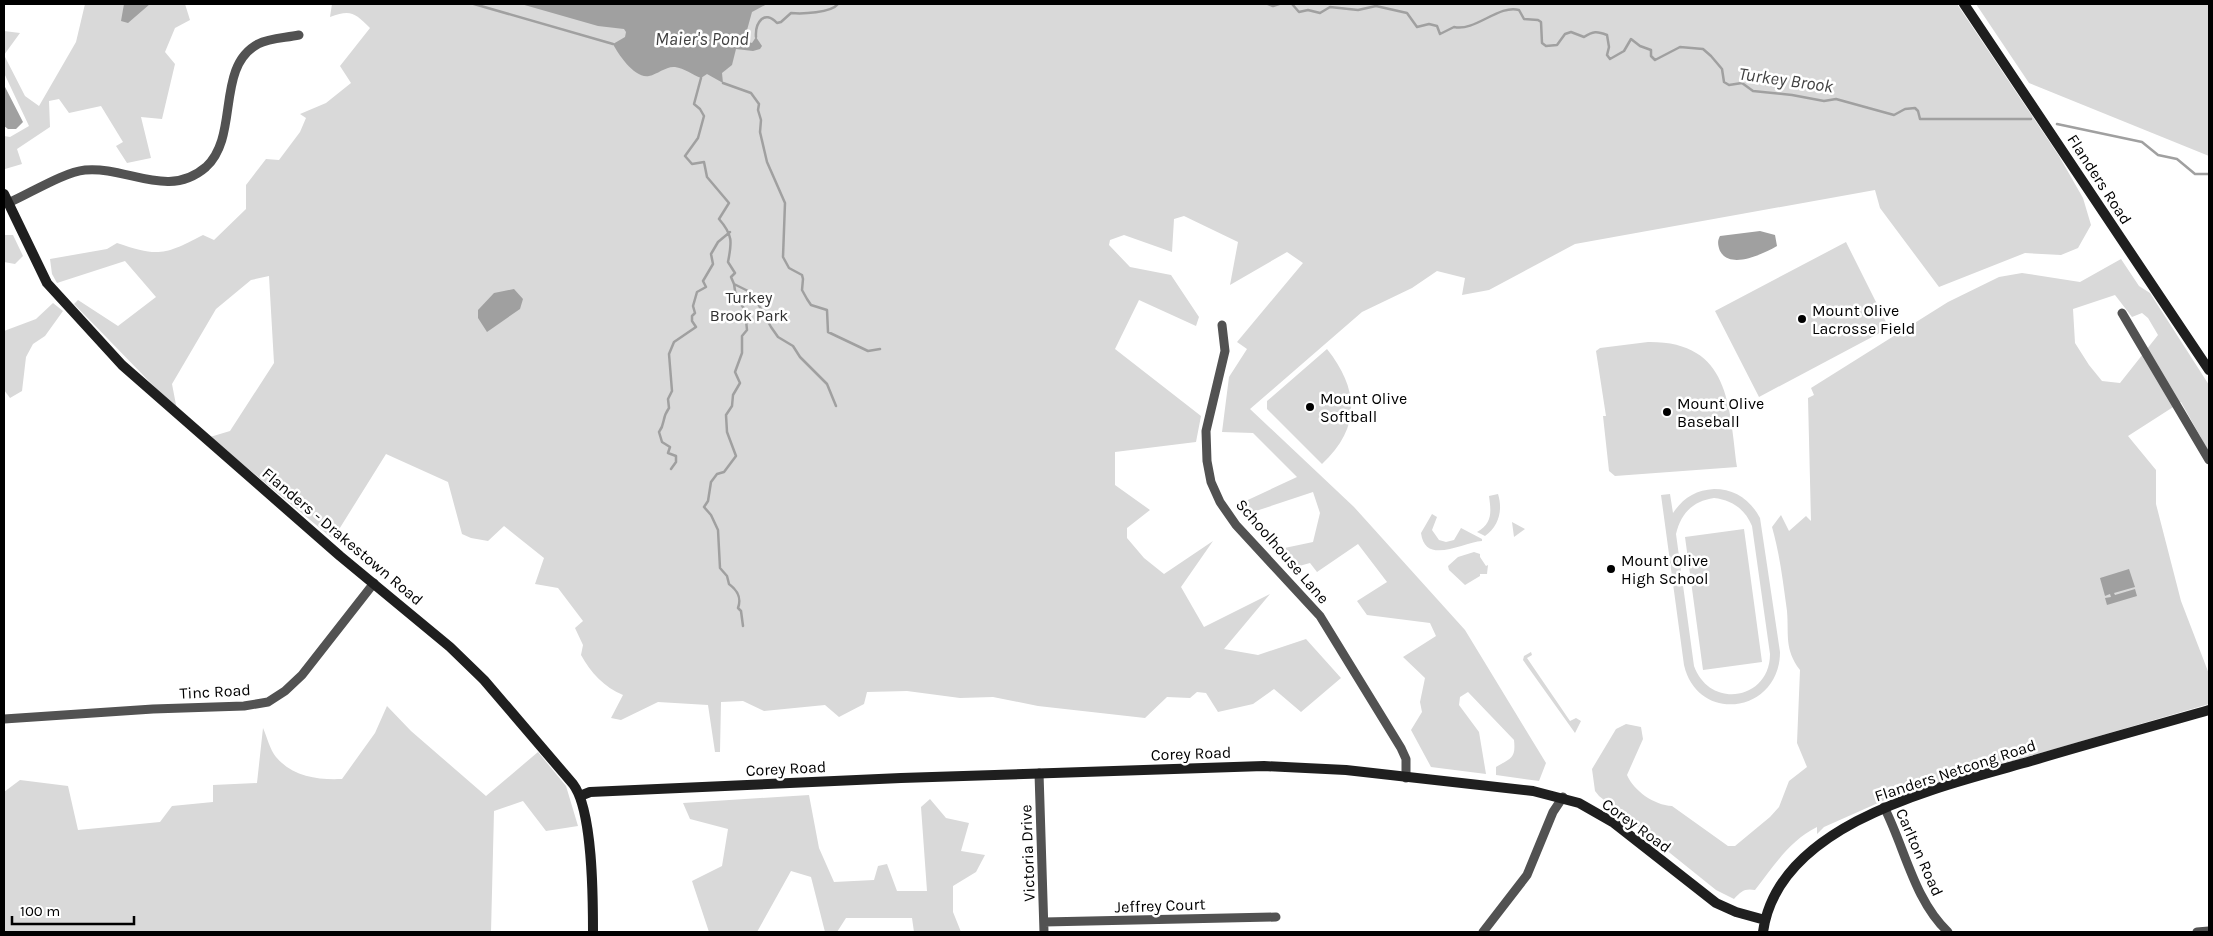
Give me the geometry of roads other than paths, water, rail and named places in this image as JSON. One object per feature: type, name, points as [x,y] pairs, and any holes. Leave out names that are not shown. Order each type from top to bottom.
[{"type":"street","name":"Flanders Road","points":[[1964,4],[2209,370]]},
{"type":"street","points":[[6,199],[72,173],[85,170],[114,171],[165,183],[180,182],[198,173],[210,162],[220,145],[235,72],[245,54],[257,44],[268,40],[298,35]]},
{"type":"street","name":"Flanders - Drakestown Road","points":[[6,199],[47,283],[108,351],[167,406],[374,584],[423,623],[484,680],[567,776],[580,796],[588,844],[593,932]]},
{"type":"street","points":[[2122,313],[2209,460]]},
{"type":"street","name":"Schoolhouse Lane","points":[[1222,325],[1225,351],[1206,432],[1207,461],[1212,482],[1220,502],[1236,525],[1320,616],[1401,748],[1406,759],[1406,778]]},
{"type":"street","name":"Tinc Road","points":[[4,719],[154,709],[244,706],[268,702],[285,692],[302,675],[374,584]]},
{"type":"street","name":"Flanders Netcong Road","points":[[1763,932],[1765,920],[1774,895],[1813,851],[1845,827],[1884,807],[1971,778],[2209,710]]},
{"type":"street","name":"Corey Road","points":[[580,796],[590,792],[609,791],[1040,773],[1295,766],[1346,770],[1533,791],[1563,797],[1579,803],[1614,823],[1716,903],[1736,912],[1765,920]]},
{"type":"street","name":"Victoria Drive","points":[[1040,773],[1044,932]]},
{"type":"street","points":[[1483,932],[1527,874],[1553,812],[1563,797]]},
{"type":"street","name":"Carlton Road","points":[[1884,807],[1922,897],[1948,932]]},
{"type":"street","name":"Jeffrey Court","points":[[1044,922],[1276,917]]},
{"type":"street","points":[[2197,932],[2209,931]]},
{"type":"water","points":[[124,4],[150,4],[128,23],[121,21]]},
{"type":"water","name":"Maier's Pond","points":[[521,4],[767,4],[752,12],[744,41],[752,43],[756,37],[762,46],[760,49],[753,51],[736,49],[732,65],[722,73],[723,83],[707,74],[701,78],[675,67],[649,76],[638,74],[628,65],[613,44],[625,37],[626,32],[624,29],[598,26]]},
{"type":"water","points":[[4,85],[23,122],[16,129],[8,129],[4,126]]},
{"type":"water","points":[[1760,231],[1775,235],[1777,246],[1764,253],[1739,260],[1725,257],[1720,251],[1718,240],[1720,236]]},
{"type":"water","points":[[514,289],[523,299],[520,309],[487,332],[478,318],[478,310],[494,293]]},
{"type":"water","points":[[2129,569],[2135,587],[2114,593],[2115,595],[2135,589],[2137,596],[2107,605],[2105,598],[2111,597],[2110,594],[2105,596],[2100,578]]},
{"type":"waterway","name":"Turkey Brook","points":[[474,4],[613,44]]},
{"type":"waterway","name":"Turkey Brook","points":[[756,37],[757,27],[764,18],[768,17],[777,23],[781,22],[791,13],[823,11],[838,4]]},
{"type":"waterway","name":"Turkey Brook","points":[[1268,4],[1273,6],[1279,4]]},
{"type":"waterway","name":"Turkey Brook","points":[[1292,4],[1299,12],[1308,10],[1320,13],[1330,7],[1358,10],[1376,6],[1407,13],[1417,27],[1429,24],[1437,26],[1440,34],[1454,27],[1470,26],[1503,11],[1519,10],[1524,19],[1541,22],[1542,43],[1546,46],[1557,45],[1565,34],[1571,32],[1584,37],[1598,32],[1607,35],[1609,47],[1607,55],[1610,59],[1624,51],[1631,39],[1640,46],[1651,50],[1651,56],[1655,60],[1680,47],[1703,49],[1722,69],[1724,82],[1729,85],[1742,83],[1753,91],[1824,101],[1836,99],[1894,115],[1905,109],[1915,108],[1920,119],[2031,119]]},
{"type":"waterway","points":[[701,78],[694,104],[704,116],[698,138],[685,156],[692,164],[704,162],[707,177],[729,203],[719,219],[729,234],[730,249],[728,262],[735,273],[731,277],[734,284],[752,293],[778,337],[793,346],[800,357],[827,384],[836,406]]},
{"type":"waterway","points":[[723,83],[751,93],[759,104],[760,132],[767,162],[785,203],[783,257],[789,268],[802,275],[802,290],[807,299],[811,305],[827,310],[828,332],[868,351],[880,349]]},
{"type":"waterway","name":"Turkey Brook","points":[[2057,124],[2142,142],[2158,155],[2177,159],[2195,174],[2209,174]]},
{"type":"waterway","points":[[671,469],[676,462],[676,456],[668,453],[670,447],[662,442],[659,432],[669,408],[668,399],[672,391],[669,354],[674,342],[696,327],[692,321],[692,316],[695,313],[693,306],[697,292],[706,287],[703,281],[713,264],[711,254],[718,242],[730,232]]},
{"type":"waterway","points":[[734,284],[736,297],[745,310],[747,330],[742,336],[742,353],[735,372],[740,383],[733,395],[732,406],[726,415],[727,432],[736,456],[724,472],[717,474],[711,482],[708,501],[704,507],[711,515],[718,530],[720,568],[727,576],[729,584],[738,594],[738,608],[741,611],[743,626]]},
{"type":"place","name":"Mount Olive Lacrosse Field","points":[[1802,319]]},
{"type":"place","name":"Mount Olive Softball","points":[[1310,407]]},
{"type":"place","name":"Mount Olive Baseball","points":[[1667,412]]},
{"type":"place","name":"Mount Olive High School","points":[[1611,569]]},
{"type":"park label","name":"Turkey Brook Park","points":[[749,306]]}]
